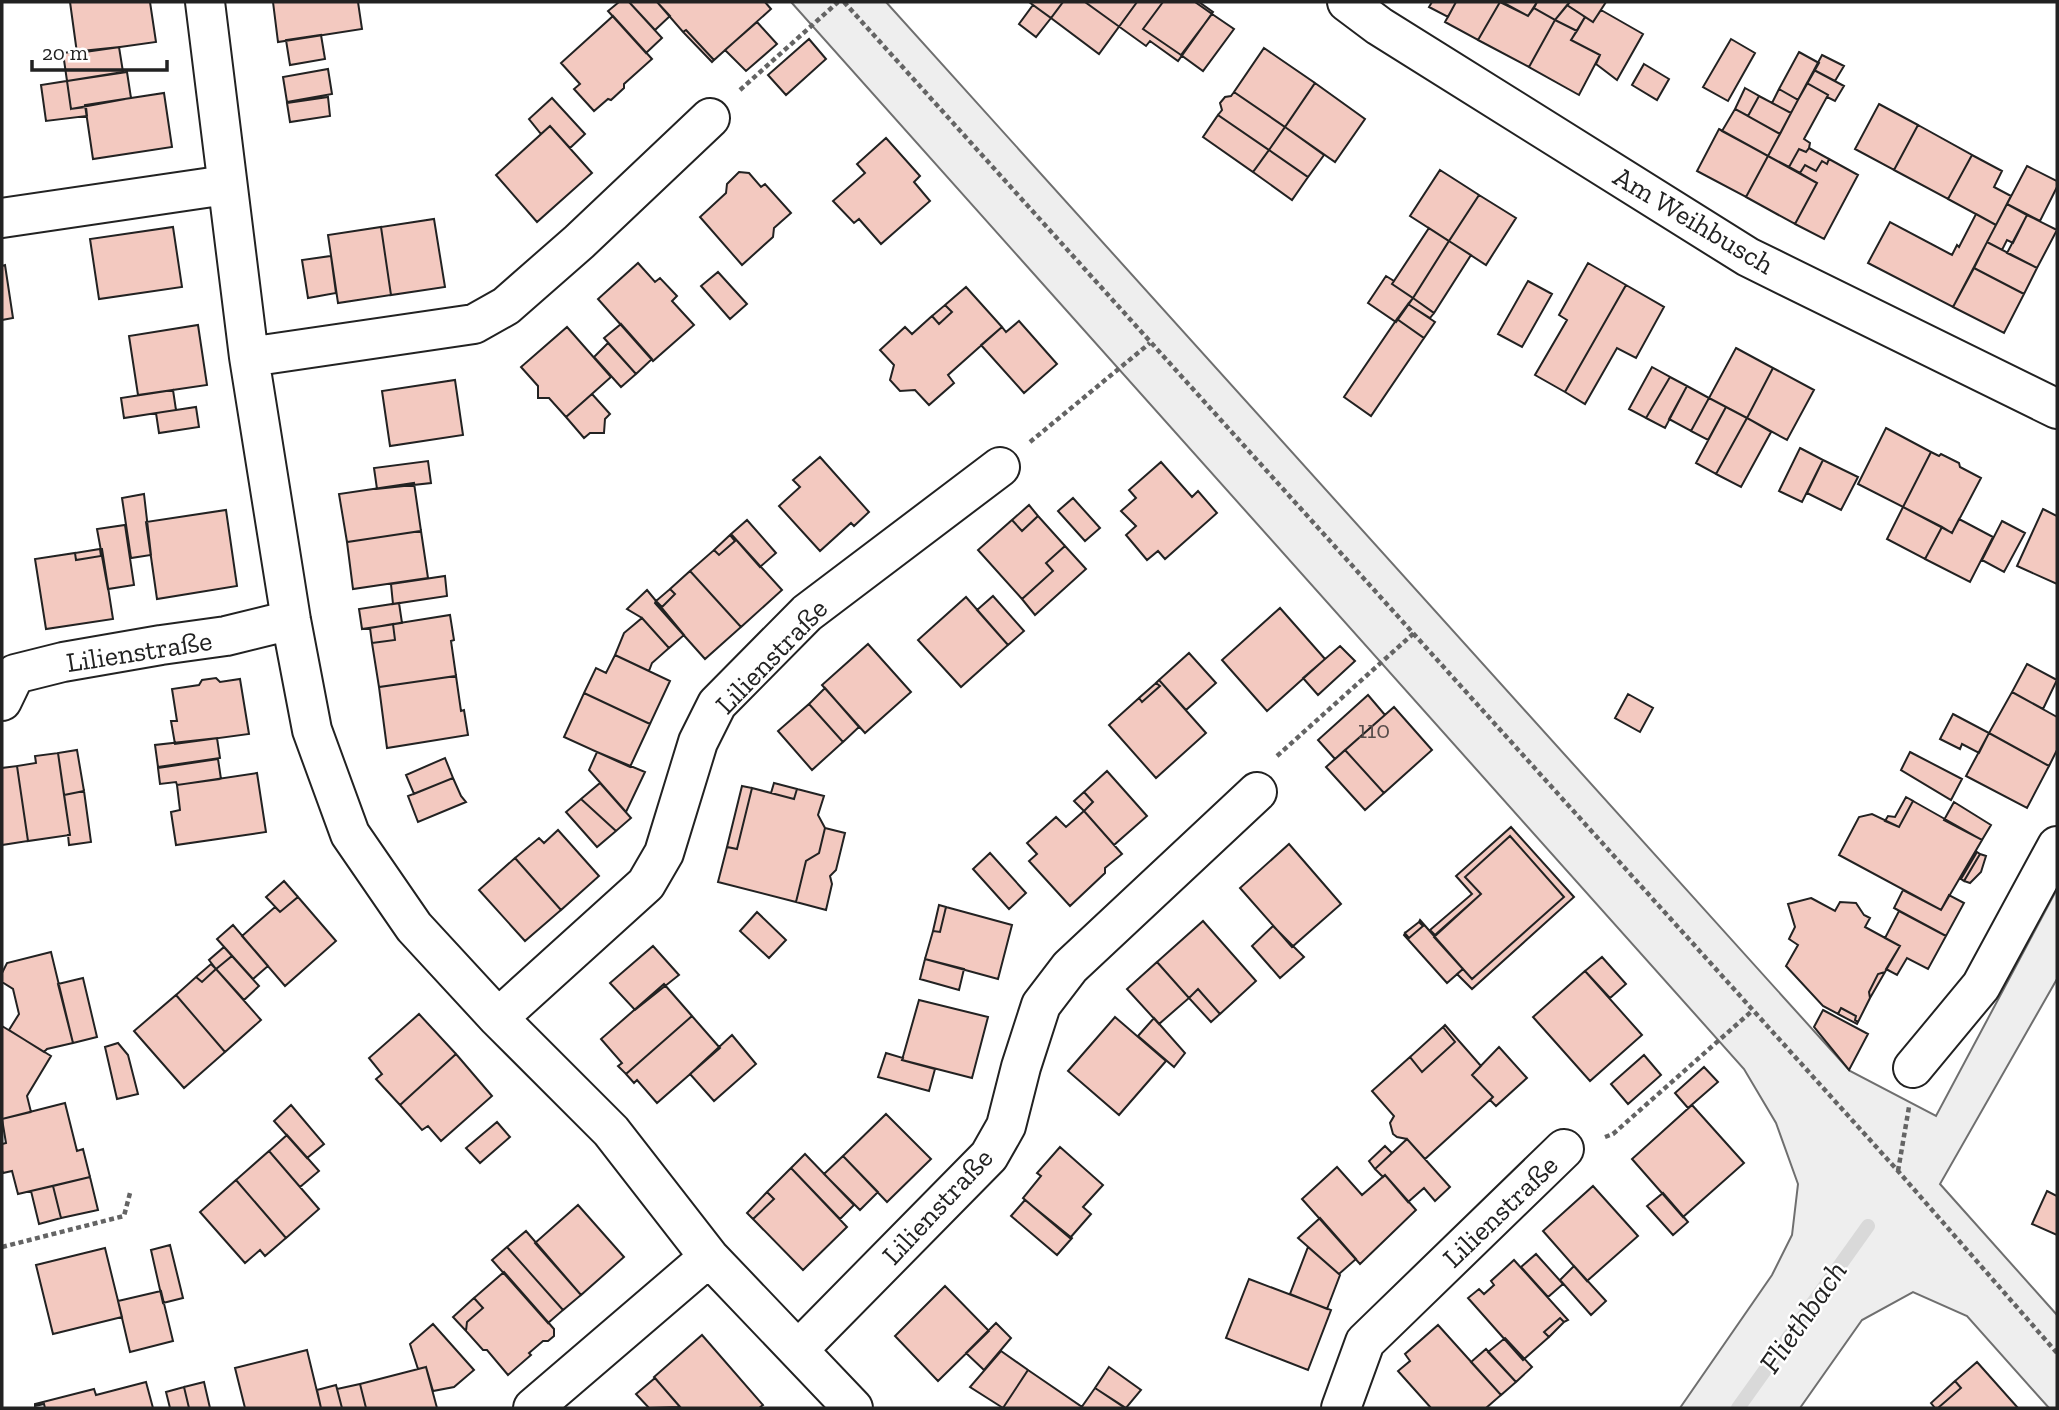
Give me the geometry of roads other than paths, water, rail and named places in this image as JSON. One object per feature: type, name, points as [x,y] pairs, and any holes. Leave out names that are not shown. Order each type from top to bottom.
[{"type":"street","points":[[205,2],[249,357],[291,620],[312,730],[350,834],[414,927],[498,1018],[611,1131],[709,1257],[853,1408]]},
{"type":"street","name":"Am Weihbusch","points":[[1347,2],[1379,26],[1748,257],[2057,409]]},
{"type":"street","points":[[249,357],[474,324],[506,306],[710,118]]},
{"type":"street","points":[[2,218],[226,185]]},
{"type":"street","name":"Lilienstraße","points":[[498,1018],[646,884],[664,853],[698,742],[717,704],[807,613],[1000,467]]},
{"type":"street","name":"Lilienstraße","points":[[2,701],[15,674],[88,658],[226,636],[291,620]]},
{"type":"street","name":"Lilienstraße","points":[[798,1350],[989,1156],[1006,1126],[1041,1005],[1070,967],[1257,792]]},
{"type":"street","points":[[1913,1068],[1981,986],[2057,846]]},
{"type":"street","name":"Lilienstraße","points":[[1341,1408],[1365,1342],[1564,1149]]},
{"type":"street","points":[[533,1408],[709,1257]]},
{"type":"waterway","name":"Fliethbach","points":[[1738,1408],[1868,1226]]}]
